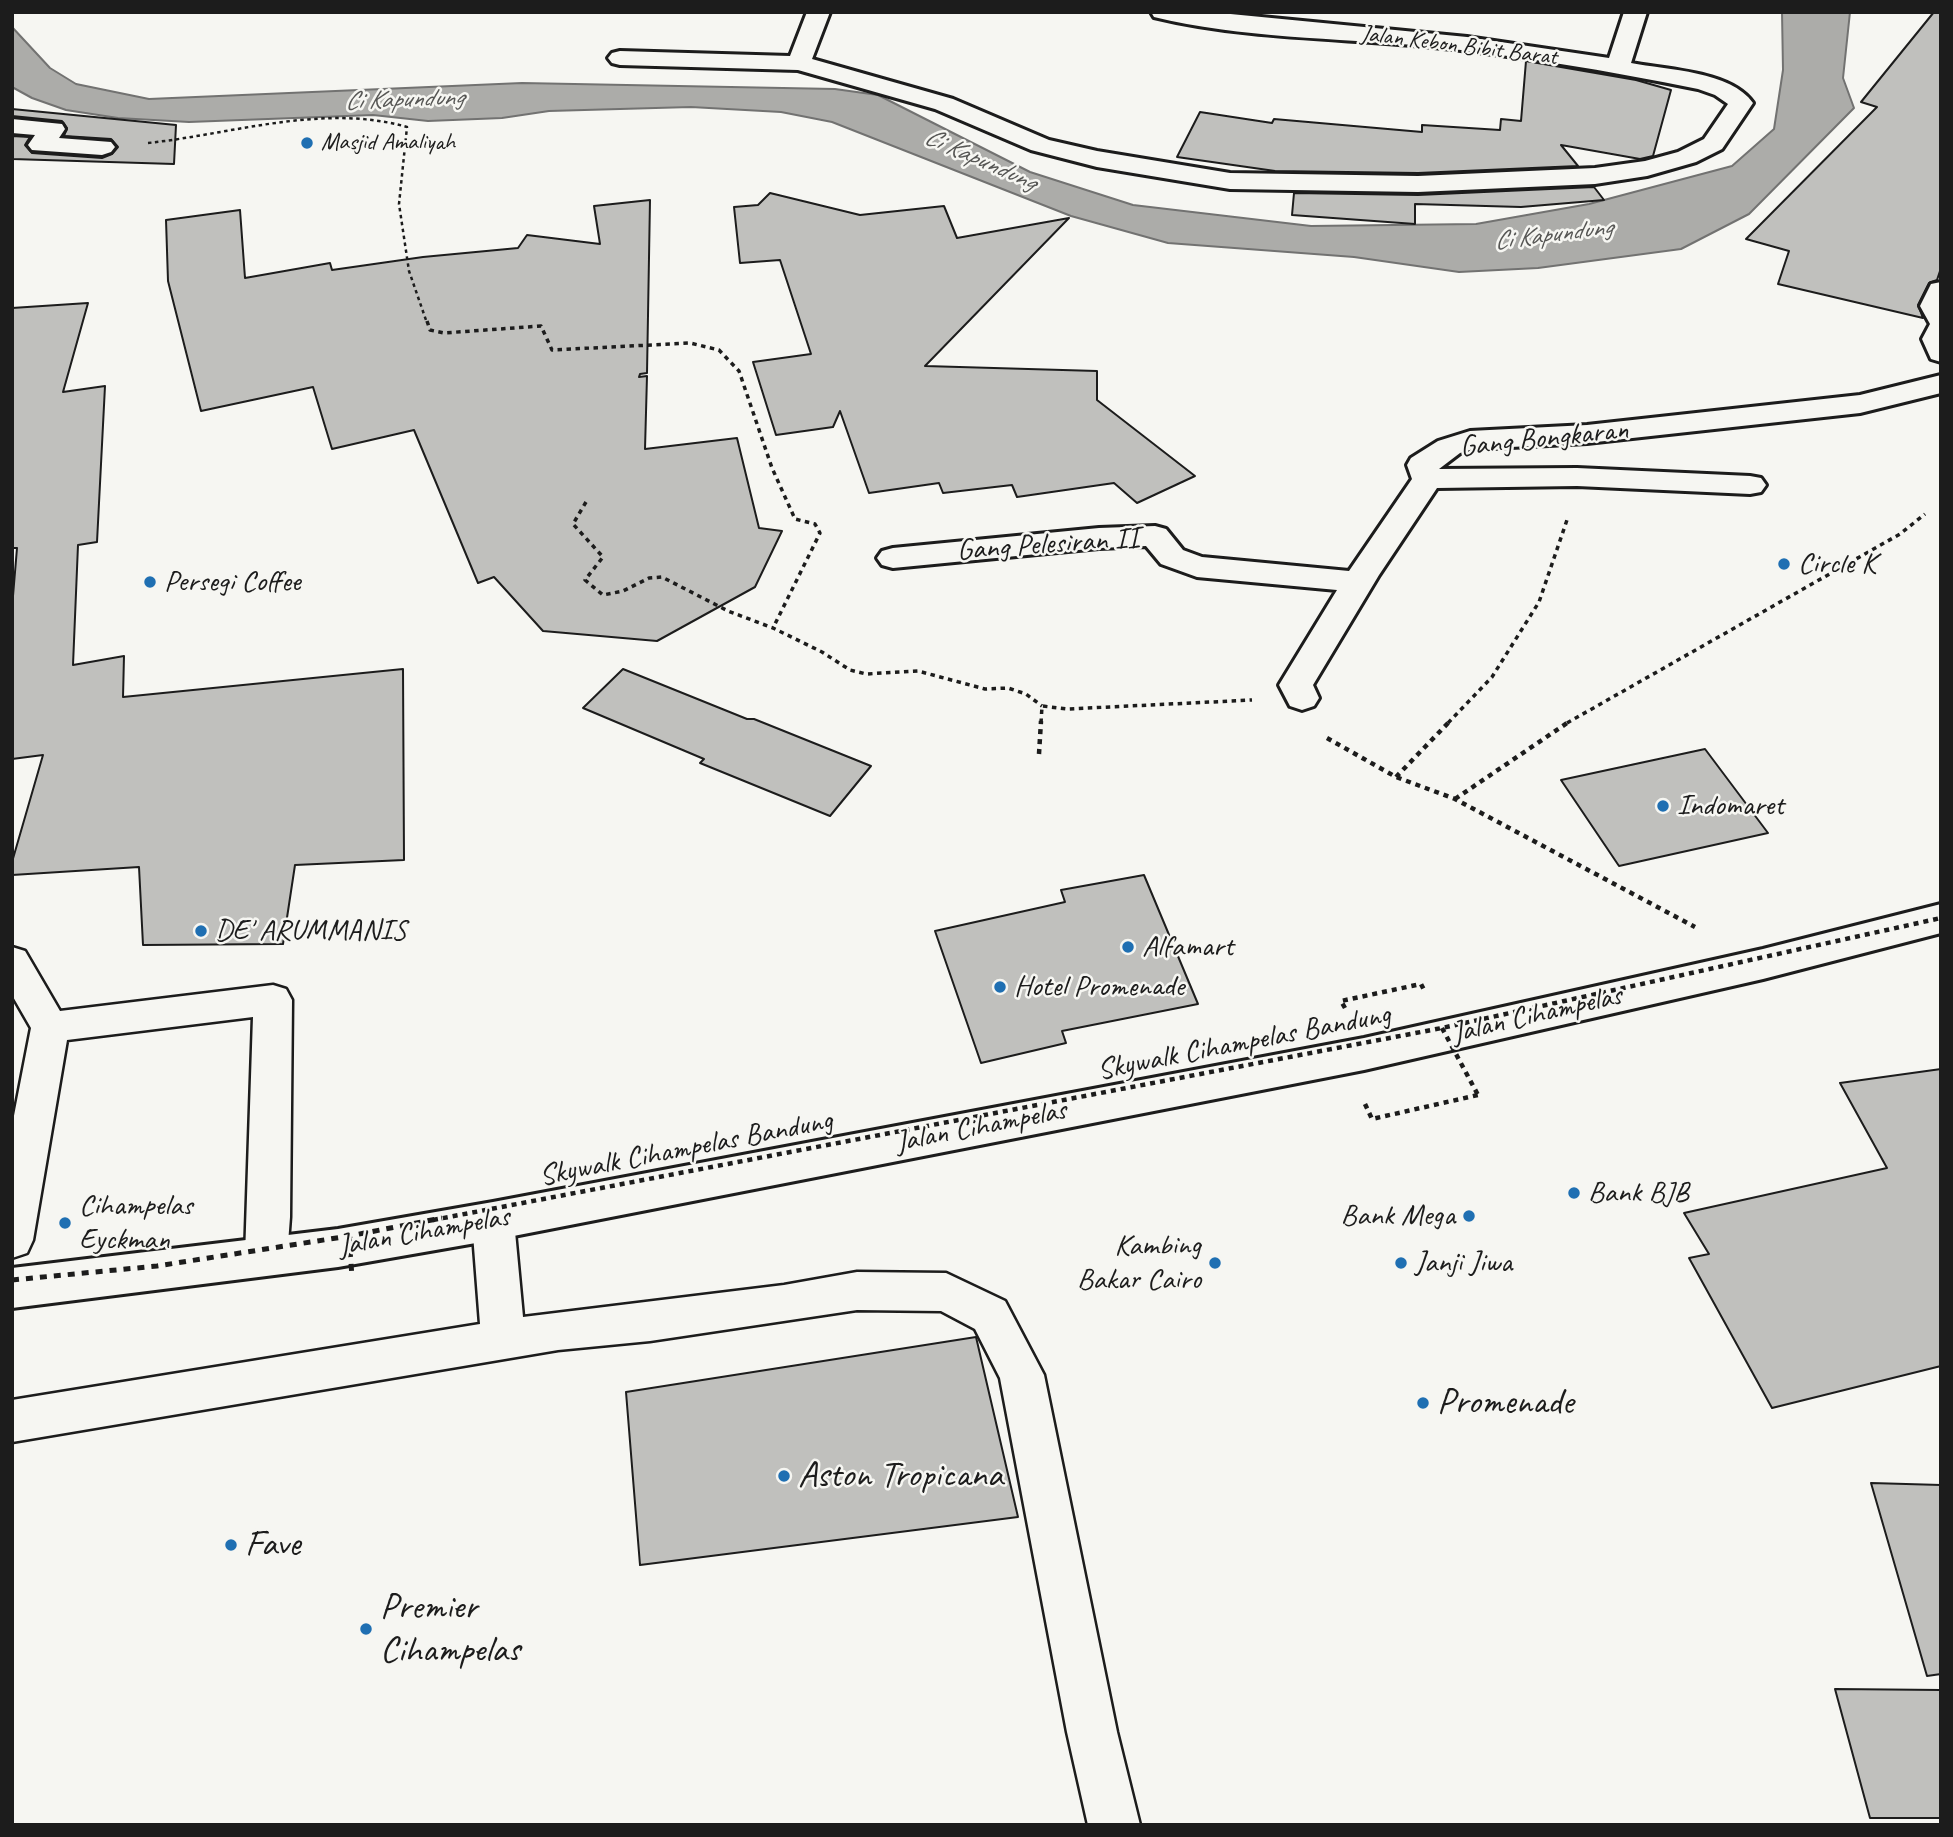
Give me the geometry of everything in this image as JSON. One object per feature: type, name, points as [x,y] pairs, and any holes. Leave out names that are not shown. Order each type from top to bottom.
[{"type":"street","points":[[620,58],[799,63],[818,12]]},
{"type":"street","name":"Jalan Kebon Bibit Barat","points":[[799,63],[912,93],[1040,145],[1097,159],[1230,181],[1330,184],[1510,181],[1595,176],[1647,168],[1687,157],[1713,144],[1741,103],[1728,92],[1713,87],[1618,67],[1375,24],[1220,22],[1163,12]]},
{"type":"street","points":[[1618,67],[1636,12]]},
{"type":"street","points":[[12,127],[53,129],[34,153],[102,146]]},
{"type":"street","points":[[1941,290],[1934,306],[1941,320]]},
{"type":"street","points":[[1941,328],[1936,339],[1941,353]]},
{"type":"street","name":"Gang Bongkaran","points":[[1302,698],[1296,685],[1359,582],[1428,479],[1422,465],[1449,447],[1470,440],[1601,432],[1860,404],[1941,384]]},
{"type":"street","points":[[1428,479],[1577,477],[1751,485]]},
{"type":"street","name":"Gang Pelesiran II","points":[[892,558],[1100,538],[1155,536],[1172,557],[1197,567],[1359,582]]},
{"type":"street","name":"Jalan Cihampelas","points":[[12,1288],[266,1257],[494,1221],[1364,1054],[1751,957],[1941,918]]},
{"type":"lane","points":[[12,961],[50,1027],[12,1240]]},
{"type":"lane","points":[[50,1027],[273,1000],[266,1257]]},
{"type":"lane","points":[[494,1221],[503,1340]]},
{"type":"lane","points":[[12,1421],[558,1331],[650,1322],[857,1291],[946,1292],[990,1315],[1022,1375],[1092,1732],[1114,1825]]},
{"type":"path","points":[[102,146],[186,141],[302,120],[389,119],[407,127],[399,204],[409,271],[430,330],[444,333],[541,326],[552,350],[690,343],[719,350],[739,371],[772,468],[795,519],[816,524],[820,533],[773,628]]},
{"type":"path","points":[[1396,777],[1492,677],[1539,602],[1567,519],[1577,477]]},
{"type":"path","points":[[586,502],[573,524],[603,557],[585,579],[603,595],[623,592],[649,578],[662,577],[728,611],[773,628],[822,652],[850,670],[866,674],[918,671],[985,689],[1008,688],[1026,694],[1042,706],[1081,708],[1302,698],[1308,720],[1322,735],[1396,777],[1455,799],[1705,933]]},
{"type":"path","points":[[1455,799],[1560,727],[1900,534],[1924,514]]},
{"type":"path","points":[[1039,754],[1042,706]]},
{"type":"path","name":"Skywalk Cihampelas Bandung","points":[[12,1280],[157,1266],[349,1236],[1442,1028],[1941,918]]},
{"type":"path","points":[[1350,1018],[1341,1001],[1421,984]]},
{"type":"path","points":[[1372,1119],[1478,1095],[1442,1028]]},
{"type":"path","points":[[349,1236],[352,1277]]},
{"type":"water","name":"Ci Kapundung","points":[[1782,12],[1850,12],[1843,78],[1854,108],[1749,214],[1681,249],[1538,268],[1459,272],[1354,257],[1168,243],[1071,216],[832,122],[781,112],[691,107],[549,111],[502,118],[428,121],[373,115],[189,122],[118,118],[66,110],[32,98],[12,87],[12,27],[50,68],[76,84],[149,99],[522,83],[835,89],[878,95],[1030,172],[1133,205],[1311,226],[1476,224],[1589,204],[1732,166],[1774,129],[1783,70]]},
{"type":"building","points":[[1934,12],[1941,12],[1941,268],[1937,280],[1929,283],[1918,305],[1923,318],[1778,284],[1789,251],[1746,239],[1877,107],[1861,102]]},
{"type":"building","points":[[1526,61],[1636,80],[1671,90],[1653,156],[1640,159],[1561,145],[1578,166],[1418,173],[1275,171],[1177,157],[1200,112],[1272,123],[1274,119],[1422,132],[1422,125],[1500,130],[1501,119],[1521,121]]},
{"type":"building","points":[[12,109],[176,125],[174,164],[12,159],[12,136],[30,137],[25,145],[32,153],[102,158],[112,154],[118,147],[111,139],[64,136],[67,128],[62,121],[12,116]]},
{"type":"building","points":[[1594,187],[1604,200],[1521,207],[1415,204],[1415,224],[1292,215],[1294,193],[1418,195]]},
{"type":"building","points":[[770,193],[860,215],[944,206],[957,238],[1069,218],[925,366],[1097,371],[1097,400],[1195,476],[1137,503],[1114,483],[1017,497],[1012,485],[943,493],[939,483],[869,493],[840,411],[833,427],[776,435],[753,362],[811,354],[780,260],[740,263],[734,207],[758,205]]},
{"type":"building","points":[[650,200],[647,373],[640,374],[639,377],[647,376],[645,449],[737,438],[759,528],[782,531],[755,587],[657,641],[543,631],[494,577],[478,583],[414,430],[332,449],[313,387],[201,411],[168,281],[166,220],[240,210],[245,278],[330,263],[332,270],[423,257],[518,248],[527,235],[600,244],[594,206]]},
{"type":"building","points":[[88,303],[63,392],[105,386],[97,542],[78,545],[73,665],[124,656],[123,697],[403,669],[404,860],[295,865],[283,944],[143,945],[139,867],[12,875],[12,862],[43,755],[12,759],[12,608],[17,548],[12,548],[12,308]]},
{"type":"building","points":[[623,669],[871,766],[830,816],[700,763],[704,759],[583,708]]},
{"type":"building","name":"Indomaret","points":[[1705,749],[1768,833],[1619,866],[1561,780]]},
{"type":"building","points":[[1144,875],[1198,1004],[1062,1031],[1066,1043],[981,1063],[935,931],[1065,902],[1061,890]]},
{"type":"building","points":[[1941,1069],[1941,1366],[1772,1408],[1689,1258],[1709,1254],[1684,1213],[1887,1168],[1840,1083]]},
{"type":"building","points":[[976,1337],[1018,1517],[640,1565],[626,1392]]},
{"type":"building","points":[[1871,1483],[1941,1485],[1941,1674],[1927,1676]]},
{"type":"building","points":[[1835,1689],[1941,1690],[1941,1818],[1870,1818]]},
{"type":"place","name":"Masjid Amaliyah","points":[[307,143]]},
{"type":"place","name":"Circle K","points":[[1784,564]]},
{"type":"place","name":"Persegi Coffee","points":[[150,582]]},
{"type":"place","name":"Indomaret","points":[[1663,806]]},
{"type":"place","name":"DE' ARUMMANIS","points":[[201,931]]},
{"type":"place","name":"Alfamart","points":[[1128,947]]},
{"type":"place","name":"Hotel Promenade","points":[[1000,987]]},
{"type":"place","name":"Bank BJB","points":[[1574,1193]]},
{"type":"place","name":"Bank Mega","points":[[1469,1216]]},
{"type":"place","name":"Cihampelas Eyckman","points":[[65,1223]]},
{"type":"place","name":"Kambing Bakar Cairo","points":[[1215,1263]]},
{"type":"place","name":"Janji Jiwa","points":[[1401,1263]]},
{"type":"place","name":"Promenade","points":[[1423,1403]]},
{"type":"place","name":"Aston Tropicana","points":[[784,1476]]},
{"type":"place","name":"Fave","points":[[231,1545]]},
{"type":"place","name":"Premier Cihampelas","points":[[366,1629]]}]
